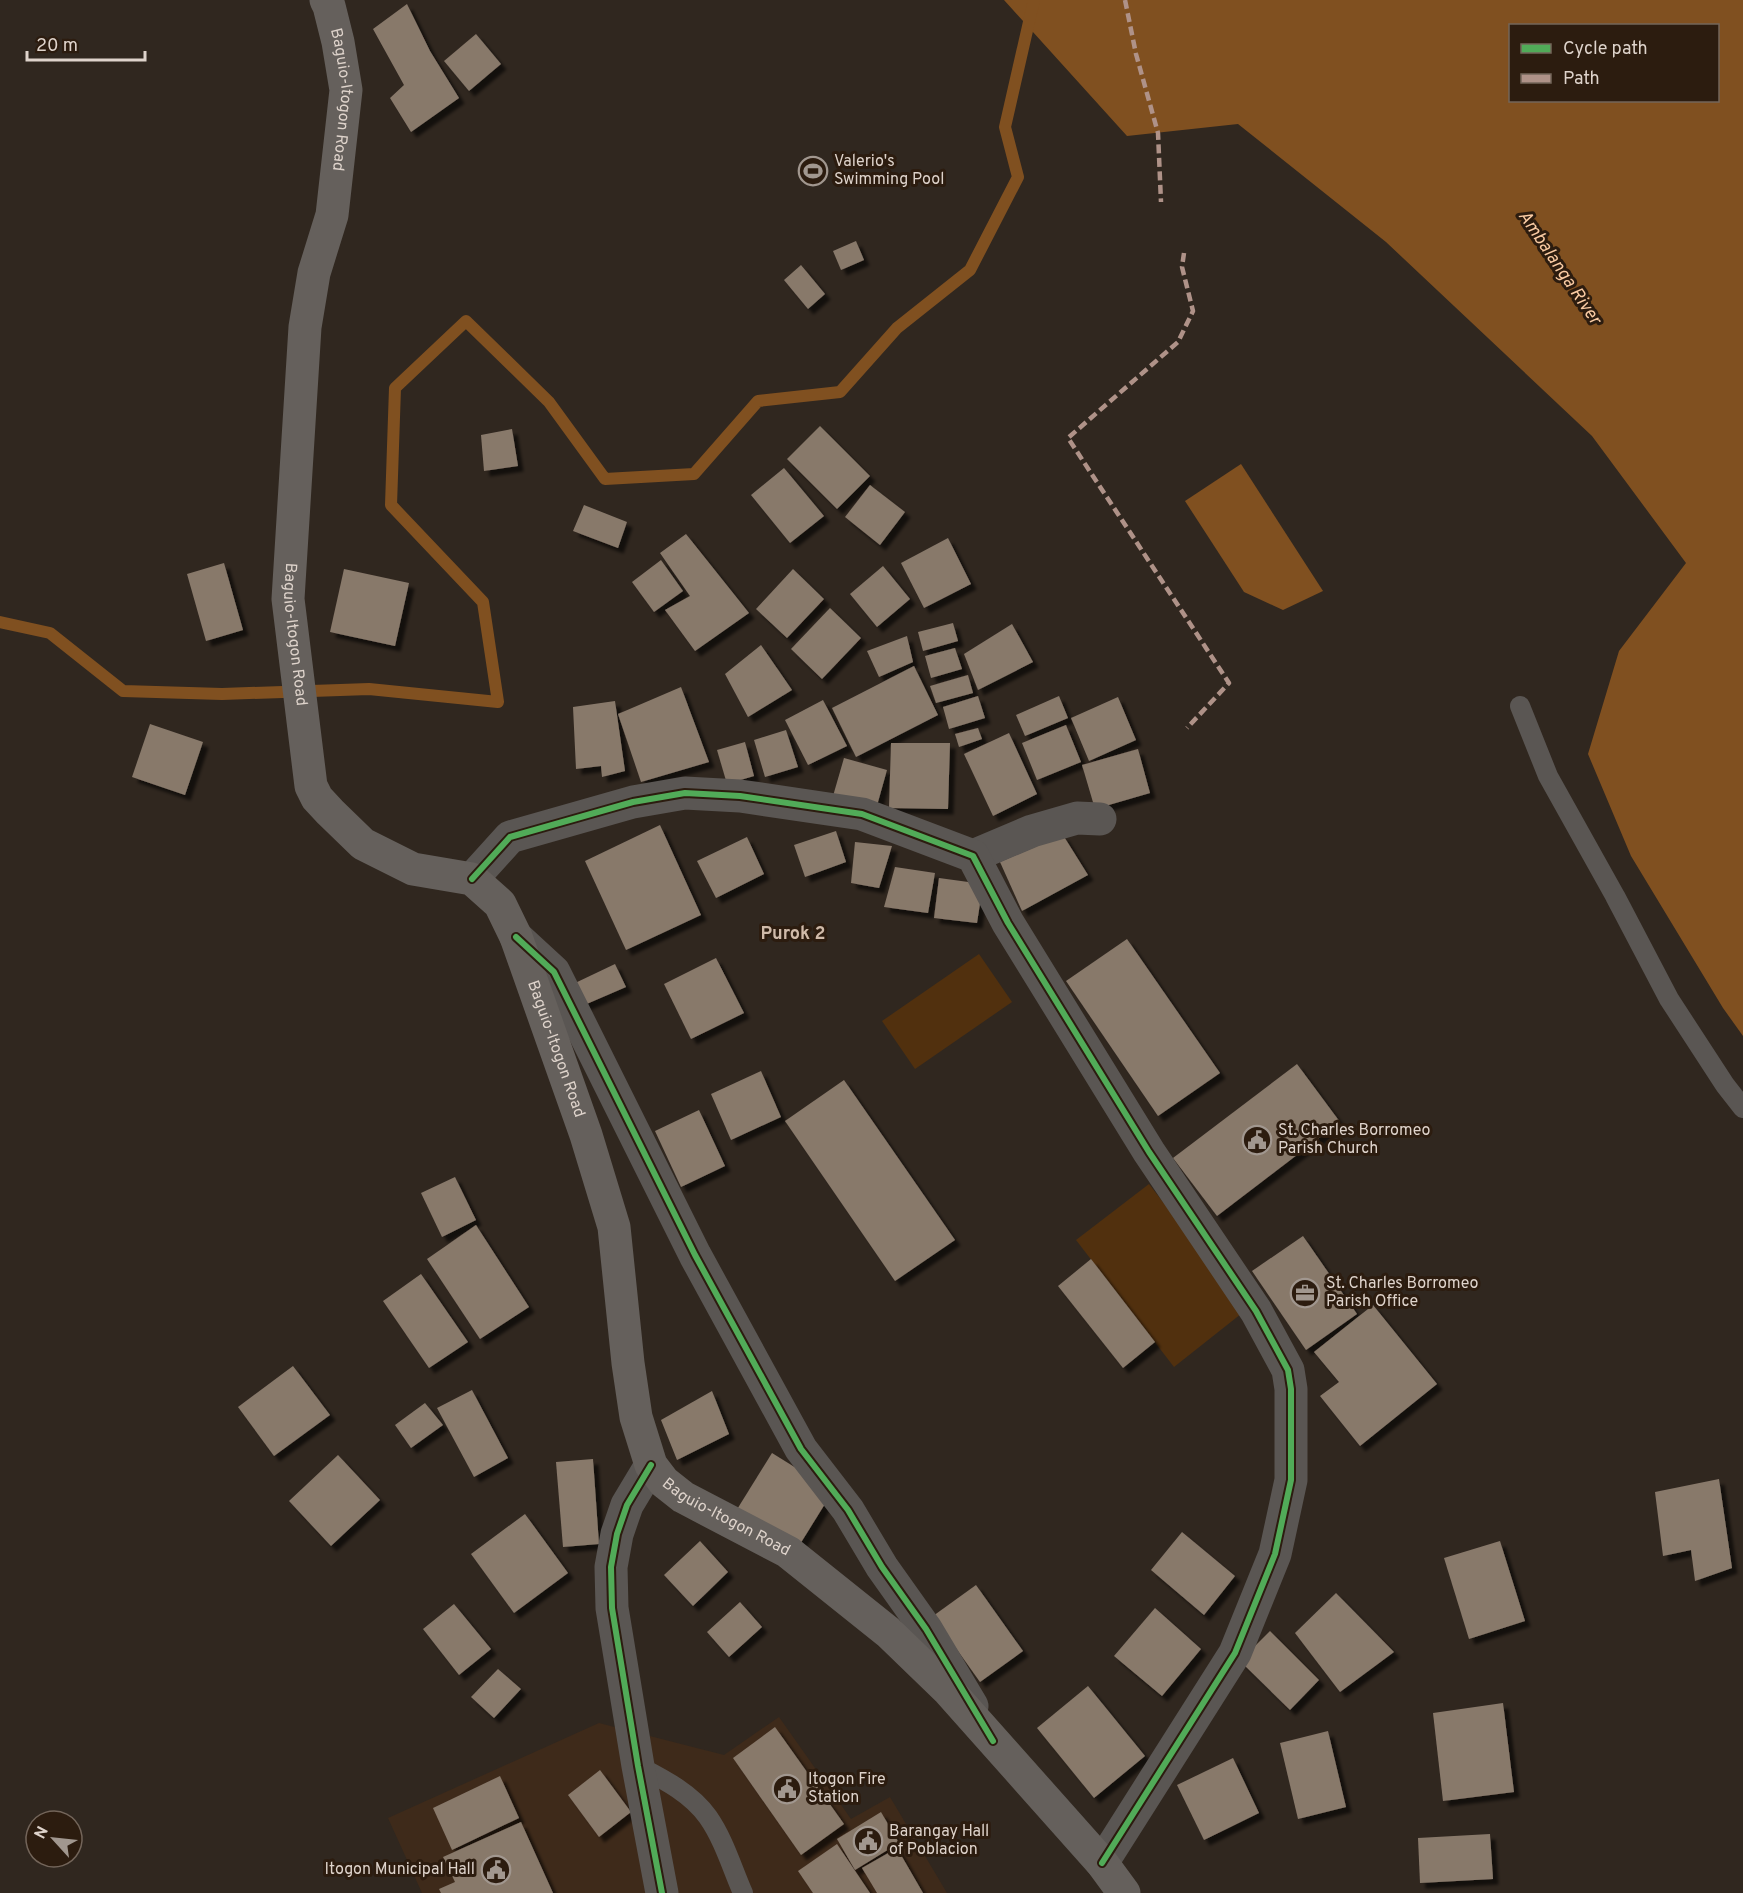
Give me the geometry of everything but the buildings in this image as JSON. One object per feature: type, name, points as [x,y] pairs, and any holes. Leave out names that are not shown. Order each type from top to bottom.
[{"type":"main road","name":"Baguio-Itogon Road","points":[[326,0],[338,42],[346,90],[332,215],[314,273],[305,327],[288,599],[310,779],[317,798],[363,844],[413,869],[472,879],[500,904],[516,937],[586,1135],[615,1227],[628,1363],[636,1417],[651,1465],[664,1482],[683,1497],[788,1552],[888,1632],[949,1691],[1102,1863],[1124,1893]]},
{"type":"street","points":[[472,879],[510,837],[633,802],[685,793],[740,796],[862,814],[972,856],[1011,928],[1149,1152],[1256,1311],[1287,1370],[1291,1389],[1292,1480],[1270,1565],[1235,1653],[1102,1863]]},
{"type":"street","points":[[972,856],[1032,831],[1077,818],[1100,819]]},
{"type":"street","points":[[516,937],[554,972],[680,1224],[801,1449],[848,1510],[882,1567],[926,1629],[993,1741]]},
{"type":"street","points":[[651,1465],[627,1505],[617,1534],[611,1567],[612,1608],[662,1893]]},
{"type":"lane","points":[[1520,706],[1548,776],[1669,999],[1725,1085],[1743,1108]]},
{"type":"lane","points":[[638,1766],[668,1781],[707,1816],[722,1842],[743,1893]]},
{"type":"shaded area","points":[[979,954],[1012,1002],[915,1069],[882,1021]]},
{"type":"shaded area","points":[[1149,1184],[1246,1310],[1174,1367],[1076,1240]]},
{"type":"shaded area","points":[[779,1717],[851,1819],[890,1797],[947,1893],[422,1893],[388,1818],[599,1723],[724,1755]]},
{"type":"water","name":"Ambalanga River","points":[[1004,0],[1743,0],[1743,1036],[1723,1008],[1631,856],[1588,754],[1619,651],[1686,563],[1592,436],[1386,242],[1238,124],[1127,136]]},
{"type":"water","points":[[1241,464],[1323,591],[1283,610],[1244,592],[1185,501]]},
{"type":"waterway","points":[[0,622],[50,633],[123,691],[222,694],[369,689],[498,702],[483,602],[391,505],[395,388],[466,321],[549,402],[605,479],[694,474],[758,401],[840,392],[897,328],[970,270],[1018,177],[1005,127],[1034,0]]},
{"type":"marked path","points":[[1125,0],[1136,54],[1158,133],[1161,202]]},
{"type":"marked path","points":[[1184,253],[1182,267],[1193,311],[1178,342],[1068,438],[1229,683],[1187,728]]},
{"type":"cycle path","points":[[472,879],[510,837],[633,802],[685,793],[740,796],[862,814],[973,856],[1008,923],[1149,1152],[1256,1311],[1288,1370],[1291,1389],[1291,1480],[1275,1554],[1235,1653],[1102,1863]]},
{"type":"cycle path","points":[[516,937],[554,972],[695,1255],[801,1449],[848,1510],[882,1567],[926,1629],[993,1741]]},
{"type":"cycle path","points":[[651,1465],[627,1505],[617,1534],[611,1567],[612,1608],[662,1893]]},
{"type":"place","name":"Valerio's Swimming Pool","points":[[813,171]]},
{"type":"place","name":"St. Charles Borromeo Parish Church","points":[[1257,1140]]},
{"type":"place","name":"St. Charles Borromeo Parish Office","points":[[1305,1293]]},
{"type":"place","name":"Itogon Fire Station","points":[[787,1789]]},
{"type":"place","name":"Barangay Hall of Poblacion","points":[[868,1841]]},
{"type":"place","name":"Itogon Municipal Hall","points":[[496,1870]]},
{"type":"district","name":"Purok 2","points":[[793,934]]}]
